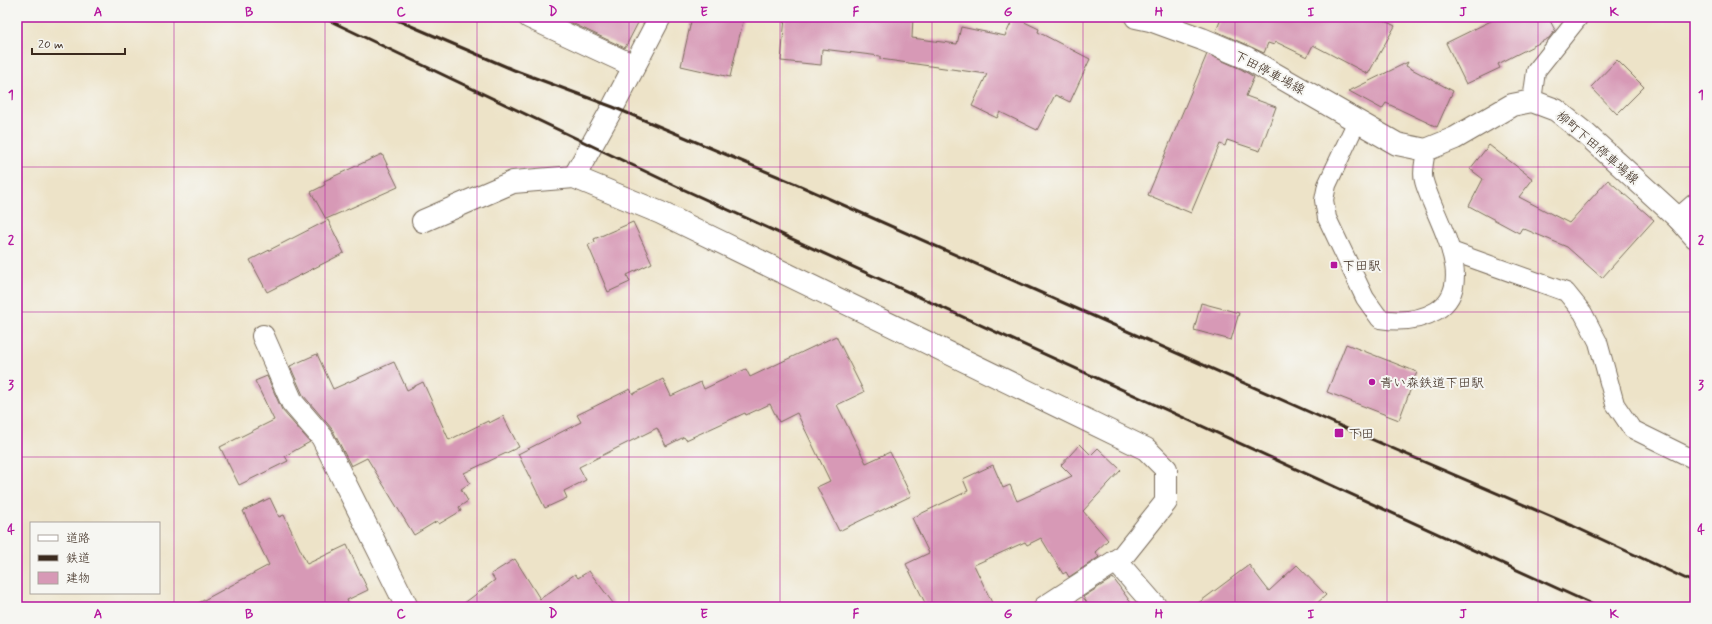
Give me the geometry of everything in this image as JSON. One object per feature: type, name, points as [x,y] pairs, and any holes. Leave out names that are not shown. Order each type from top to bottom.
[{"type":"street","points":[[529,17],[634,66]]},
{"type":"street","points":[[574,177],[613,107],[660,17]]},
{"type":"street","name":"下田停車場線","points":[[1136,17],[1150,20],[1202,39],[1247,58],[1397,144],[1426,150]]},
{"type":"street","name":"柳町下田停車場線","points":[[1426,150],[1455,138],[1512,104],[1532,101],[1556,110],[1586,134],[1679,219],[1695,237]]},
{"type":"street","points":[[423,222],[513,182],[574,177],[661,213],[1146,449],[1166,469],[1166,502],[1122,557],[1045,607]]},
{"type":"street","points":[[1679,219],[1695,205]]},
{"type":"street","points":[[263,336],[292,402],[322,437],[407,607]]},
{"type":"street","points":[[1116,561],[1156,607]]},
{"type":"lane","points":[[1532,101],[1536,71],[1579,17]]},
{"type":"lane","points":[[1356,120],[1327,185],[1324,200],[1327,218],[1365,298],[1380,319],[1394,321],[1414,319],[1431,314],[1445,306],[1452,290],[1456,271],[1451,251],[1423,179],[1426,150]]},
{"type":"lane","points":[[1451,251],[1566,292],[1583,313],[1598,342],[1615,404],[1632,429],[1695,460]]},
{"type":"building","points":[[559,17],[641,17],[625,48]]},
{"type":"building","points":[[692,17],[744,17],[730,77],[681,66]]},
{"type":"building","points":[[785,17],[913,17],[912,38],[957,44],[961,27],[1005,36],[1014,17],[1039,29],[1038,32],[1090,59],[1070,102],[1055,95],[1037,130],[1000,112],[997,118],[972,106],[987,74],[880,59],[880,56],[822,49],[821,65],[781,61]]},
{"type":"building","points":[[1217,17],[1378,17],[1395,26],[1368,74],[1313,45],[1307,57],[1276,42],[1274,45],[1268,43],[1264,53],[1216,31],[1221,19]]},
{"type":"building","points":[[1499,17],[1548,17],[1555,30],[1549,38],[1498,64],[1500,68],[1466,84],[1446,43]]},
{"type":"building","points":[[1207,54],[1241,69],[1254,77],[1246,96],[1276,107],[1260,151],[1227,140],[1225,146],[1220,144],[1191,213],[1148,195]]},
{"type":"building","points":[[1617,60],[1644,87],[1617,114],[1591,87]]},
{"type":"building","points":[[1408,62],[1406,66],[1453,91],[1437,127],[1386,103],[1382,109],[1349,91]]},
{"type":"building","points":[[1489,145],[1533,179],[1519,197],[1569,223],[1608,180],[1654,220],[1602,278],[1567,247],[1522,228],[1519,233],[1469,206],[1483,179],[1470,169]]},
{"type":"building","points":[[382,154],[398,187],[326,219],[311,192],[325,185],[324,181]]},
{"type":"building","points":[[328,220],[344,253],[267,292],[250,260]]},
{"type":"building","points":[[633,222],[652,263],[627,275],[630,282],[608,292],[588,245],[595,242],[594,239]]},
{"type":"building","points":[[1201,303],[1239,313],[1231,340],[1194,330]]},
{"type":"building","points":[[836,336],[864,392],[837,405],[866,463],[890,452],[911,496],[839,531],[817,487],[830,481],[797,413],[779,422],[770,404],[746,415],[745,413],[686,440],[684,437],[666,446],[657,428],[579,467],[586,480],[564,491],[567,498],[545,508],[518,454],[581,422],[577,415],[630,389],[633,394],[663,379],[671,396],[701,382],[704,389],[746,369],[750,377]]},
{"type":"building","name":"青い森鉄道下田駅","points":[[1346,344],[1417,372],[1399,420],[1327,392]]},
{"type":"building","points":[[317,354],[333,389],[394,362],[407,390],[423,382],[449,440],[488,421],[489,423],[503,416],[519,447],[464,473],[470,483],[461,489],[468,501],[459,507],[461,511],[439,524],[437,521],[414,535],[367,458],[351,466],[332,429],[303,395],[290,366]]},
{"type":"building","points":[[267,376],[282,410],[310,442],[285,456],[288,461],[239,485],[220,447],[274,420],[255,381]]},
{"type":"building","points":[[1080,444],[1091,455],[1098,448],[1121,470],[1083,511],[1108,540],[1095,552],[1099,557],[1069,577],[1066,572],[1063,574],[1041,538],[1027,545],[1025,542],[974,565],[994,607],[927,607],[906,564],[929,553],[912,518],[968,491],[963,479],[993,465],[1003,488],[1010,485],[1017,501],[1072,476],[1061,465]]},
{"type":"building","points":[[270,498],[279,517],[284,515],[307,564],[347,545],[368,590],[347,600],[350,607],[191,607],[269,565],[243,511]]},
{"type":"building","points":[[515,559],[540,599],[575,574],[578,578],[589,571],[616,607],[459,607],[495,580],[491,574]]},
{"type":"building","points":[[1249,565],[1269,591],[1297,565],[1326,595],[1313,607],[1193,607]]},
{"type":"building","points":[[1113,578],[1134,607],[1090,607],[1083,597]]},
{"type":"railway","points":[[322,17],[676,186],[1598,607]]},
{"type":"railway","points":[[390,17],[514,70],[613,107],[796,184],[1343,427],[1573,526],[1695,583]]},
{"type":"place","name":"下田駅","points":[[1334,265]]},
{"type":"place","name":"青い森鉄道下田駅","points":[[1372,382]]},
{"type":"place","name":"下田","points":[[1339,433]]}]
